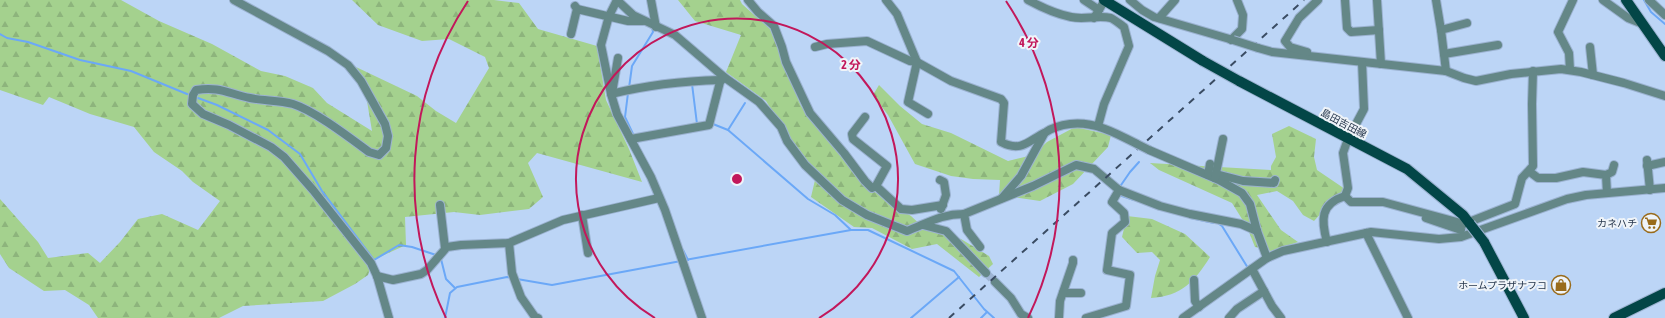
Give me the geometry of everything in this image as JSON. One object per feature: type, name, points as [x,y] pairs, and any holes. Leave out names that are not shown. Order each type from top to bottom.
[{"type":"main road","name":"島田吉田線","points":[[1104,0],[1203,61],[1407,169],[1463,215],[1484,242],[1524,318]]},
{"type":"main road","points":[[1626,0],[1665,56]]},
{"type":"main road","points":[[1614,318],[1665,293]]},
{"type":"street","points":[[234,0],[322,48],[348,65],[361,81],[385,124],[388,136],[386,148],[379,155],[368,152],[312,113],[294,104],[250,98],[224,90],[209,88],[196,90],[192,95],[192,104],[203,114],[229,125],[271,148],[284,157],[345,229],[371,264],[377,276],[389,318]]},
{"type":"street","points":[[702,318],[651,177],[634,138],[617,114],[601,45],[609,16],[617,0],[633,15],[675,35],[722,78],[759,102],[781,127],[787,141],[805,165],[842,200],[867,215],[907,231],[938,217],[952,214],[964,214],[1033,186],[1076,165],[1094,169],[1117,190],[1160,206],[1190,214],[1241,224],[1257,231]]},
{"type":"street","points":[[651,0],[651,24]]},
{"type":"street","points":[[748,0],[758,12],[774,26],[786,62],[810,113],[844,152],[864,181],[872,188],[876,186]]},
{"type":"street","points":[[887,0],[897,14],[917,62],[908,102],[928,114]]},
{"type":"street","points":[[1028,0],[1042,7],[1070,17],[1082,19],[1112,18],[1124,27],[1129,46],[1104,104],[1098,126]]},
{"type":"street","points":[[1084,0],[1099,10]]},
{"type":"street","points":[[1094,18],[1104,0]]},
{"type":"street","points":[[1130,0],[1142,10],[1154,17],[1272,52],[1446,71],[1476,81],[1533,71],[1561,69],[1570,70],[1593,75],[1665,96]]},
{"type":"street","points":[[1159,18],[1175,0]]},
{"type":"street","points":[[1232,40],[1242,29],[1242,16],[1237,0]]},
{"type":"street","points":[[1318,0],[1299,18],[1285,41],[1290,48],[1334,59]]},
{"type":"street","points":[[1345,0],[1347,28],[1351,32],[1379,30]]},
{"type":"street","points":[[1377,0],[1381,64]]},
{"type":"street","points":[[1436,0],[1446,71]]},
{"type":"street","points":[[1570,70],[1569,53],[1558,32],[1572,0]]},
{"type":"street","points":[[1603,0],[1628,18],[1643,24]]},
{"type":"street","points":[[1649,0],[1665,15]]},
{"type":"street","points":[[571,34],[576,7],[628,21],[651,24]]},
{"type":"street","points":[[1441,30],[1467,23]]},
{"type":"street","points":[[816,47],[826,44],[867,41],[910,61],[917,62],[950,81],[1001,99],[1004,103],[1001,142],[1012,146],[1028,144],[1045,132],[1070,124],[1098,126],[1149,150],[1213,176],[1242,193],[1250,204],[1257,231],[1267,258]]},
{"type":"street","points":[[1444,54],[1498,45]]},
{"type":"street","points":[[1590,47],[1593,75]]},
{"type":"street","points":[[612,94],[618,58]]},
{"type":"street","points":[[1327,242],[1322,226],[1326,208],[1334,200],[1345,196],[1348,188],[1343,153],[1348,138],[1364,109],[1362,62]]},
{"type":"street","points":[[1345,196],[1351,202],[1383,202],[1470,224],[1515,204],[1522,178],[1530,172],[1533,166],[1533,71]]},
{"type":"street","points":[[612,94],[633,88],[722,78]]},
{"type":"street","points":[[634,138],[710,122],[722,78]]},
{"type":"street","points":[[865,117],[852,134],[853,139],[887,166],[876,186]]},
{"type":"street","points":[[1002,198],[1021,176],[1045,132]]},
{"type":"street","points":[[1213,176],[1223,139]]},
{"type":"street","points":[[1650,190],[1647,163],[1665,162]]},
{"type":"street","points":[[1210,164],[1213,176]]},
{"type":"street","points":[[1530,172],[1538,178],[1556,178],[1583,172],[1606,175],[1612,172],[1614,165]]},
{"type":"street","points":[[1606,175],[1607,193]]},
{"type":"street","points":[[1213,176],[1243,181],[1274,183],[1275,180]]},
{"type":"street","points":[[914,229],[920,220],[942,209],[946,195],[944,182],[940,180]]},
{"type":"street","points":[[876,186],[885,196],[901,209],[912,210],[943,205]]},
{"type":"street","points":[[1183,318],[1267,258],[1283,251],[1366,233],[1439,239],[1461,237],[1567,199],[1586,194],[1665,188]]},
{"type":"street","points":[[1086,318],[1126,306],[1130,275],[1107,270],[1112,233],[1126,222],[1124,213],[1112,202],[1117,190]]},
{"type":"street","points":[[377,276],[393,280],[421,274],[427,270],[440,254],[461,244],[508,243],[563,220],[659,198]]},
{"type":"street","points":[[440,205],[440,254]]},
{"type":"street","points":[[1396,205],[1406,212],[1461,230],[1439,235],[1439,239]]},
{"type":"street","points":[[964,214],[967,230],[980,248]]},
{"type":"street","points":[[582,215],[588,253]]},
{"type":"street","points":[[923,225],[946,231],[986,273]]},
{"type":"street","points":[[1366,233],[1408,318]]},
{"type":"street","points":[[508,243],[512,274],[521,298],[533,318]]},
{"type":"street","points":[[1059,318],[1060,301],[1074,263],[1073,260]]},
{"type":"street","points":[[1250,270],[1262,292],[1281,318]]},
{"type":"street","points":[[1194,280],[1195,301],[1199,307]]},
{"type":"street","points":[[995,282],[1002,291],[1017,318]]},
{"type":"street","points":[[1002,291],[1011,298],[1021,314],[1028,318]]},
{"type":"street","points":[[1063,292],[1082,293]]},
{"type":"street","points":[[1229,318],[1237,309],[1262,292]]},
{"type":"green space","points":[[0,0],[121,0],[159,21],[212,44],[261,71],[285,76],[313,88],[327,103],[372,131],[366,95],[368,86],[356,67],[417,96],[436,111],[456,123],[489,68],[485,57],[449,39],[422,41],[378,25],[352,0],[494,0],[519,3],[538,29],[597,46],[606,100],[629,149],[642,182],[537,153],[528,163],[543,197],[529,209],[480,215],[454,212],[405,217],[406,245],[373,260],[368,275],[355,284],[323,301],[243,306],[219,318],[98,318],[89,305],[65,290],[44,291],[9,268],[0,254],[0,199],[38,242],[48,258],[88,253],[100,263],[120,242],[138,219],[162,214],[198,230],[220,201],[193,182],[182,171],[154,152],[134,127],[90,114],[49,97],[43,105],[0,90]]},
{"type":"green space","points":[[678,0],[740,0],[742,4],[770,29],[801,106],[852,170],[875,192],[911,216],[925,229],[961,239],[989,256],[993,264],[979,277],[937,244],[912,249],[872,228],[854,227],[811,197],[815,180],[766,101],[726,72],[741,35],[695,21]]},
{"type":"green space","points":[[879,85],[900,106],[922,124],[951,133],[1008,161],[1033,155],[1047,142],[1075,127],[1111,135],[1108,147],[1073,184],[1040,201],[999,195],[1000,180],[973,179],[951,176],[915,164],[888,115],[873,95]]},
{"type":"green space","points":[[1289,126],[1316,139],[1314,157],[1317,170],[1345,189],[1341,200],[1326,208],[1314,221],[1303,215],[1293,201],[1277,191],[1257,195],[1281,230],[1298,242],[1271,251],[1255,247],[1247,227],[1232,203],[1159,170],[1150,163],[1271,170],[1271,166],[1276,157],[1272,134]]},
{"type":"green space","points":[[1127,216],[1152,219],[1185,234],[1210,257],[1199,273],[1186,286],[1171,294],[1151,298],[1160,260],[1152,252],[1137,253],[1122,237]]},
{"type":"waterway","points":[[1644,0],[1651,12],[1665,24]]},
{"type":"waterway","points":[[629,88],[632,66],[653,32],[652,27]]},
{"type":"waterway","points":[[0,34],[7,38],[28,42],[80,60],[131,71],[187,94]]},
{"type":"waterway","points":[[692,84],[697,124]]},
{"type":"waterway","points":[[628,93],[625,117],[634,136]]},
{"type":"waterway","points":[[198,98],[217,105],[268,130],[300,154],[322,191],[374,260],[399,245],[412,247],[436,255]]},
{"type":"waterway","points":[[728,130],[745,103]]},
{"type":"waterway","points":[[713,124],[728,130],[808,199],[835,215],[851,230]]},
{"type":"waterway","points":[[1119,188],[1139,162]]},
{"type":"waterway","points":[[1119,195],[1134,200]]},
{"type":"waterway","points":[[1191,218],[1214,223]]},
{"type":"waterway","points":[[1219,224],[1222,226],[1248,268]]},
{"type":"waterway","points":[[685,260],[851,230],[868,230],[954,271],[984,309],[994,318]]},
{"type":"waterway","points":[[683,250],[688,260]]},
{"type":"waterway","points":[[441,259],[446,279],[455,288]]},
{"type":"waterway","points":[[517,279],[552,285],[681,261]]},
{"type":"waterway","points":[[445,318],[450,293],[457,287],[507,277],[512,278]]},
{"type":"waterway","points":[[911,318],[959,277]]},
{"type":"waterway","points":[[981,318],[987,312]]},
{"type":"tunnel","points":[[986,273],[995,282]]},
{"type":"railway","points":[[949,318],[1304,0]]},
{"type":"place","name":"カネハチ","points":[[1651,223]]},
{"type":"place","name":"ホームプラザナフコ","points":[[1561,285]]}]
